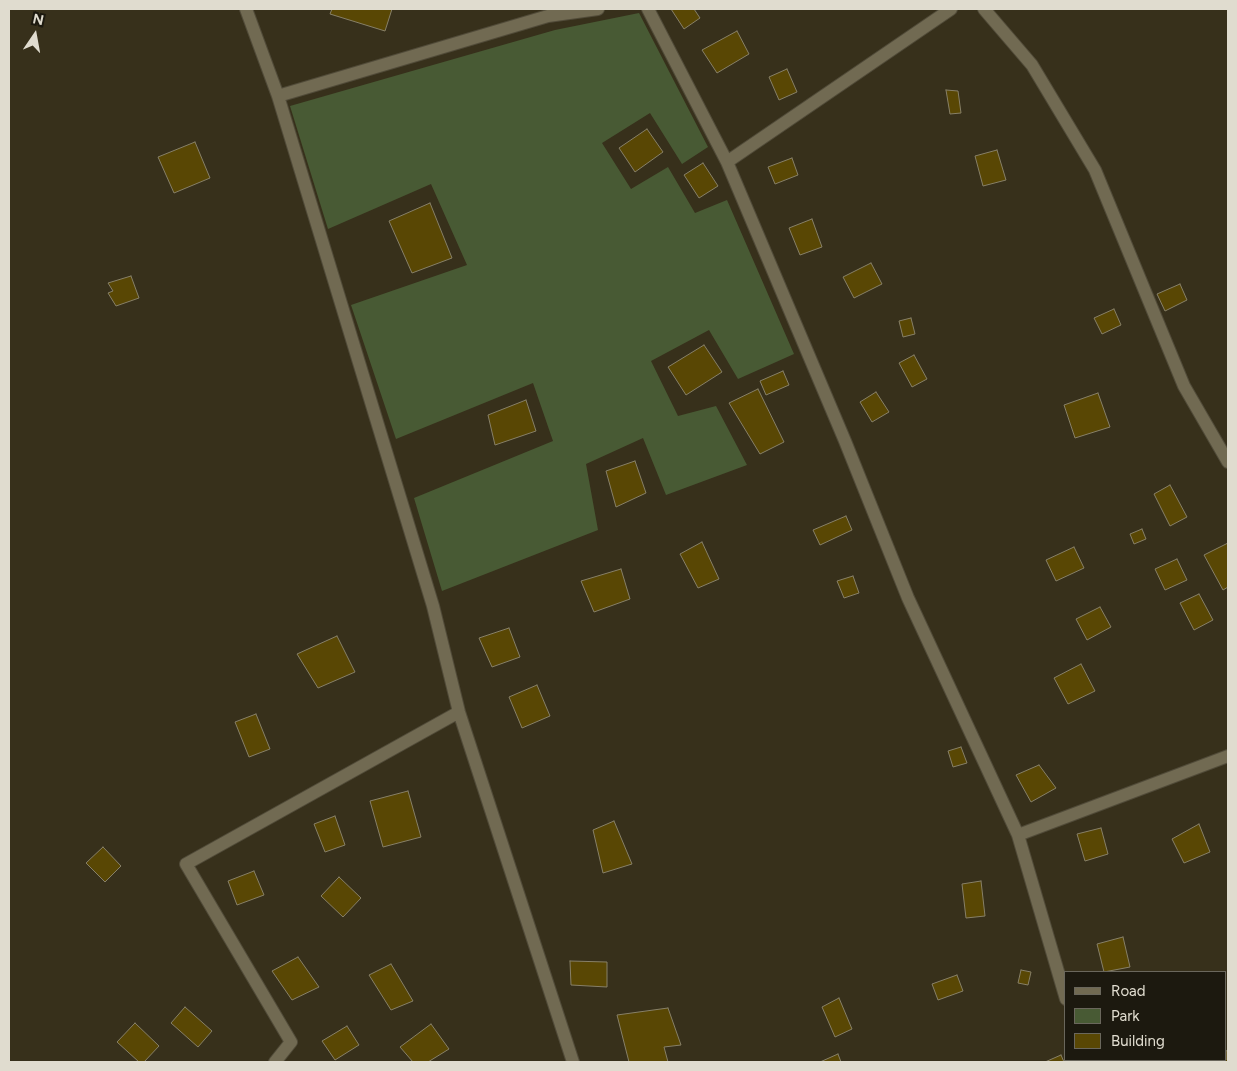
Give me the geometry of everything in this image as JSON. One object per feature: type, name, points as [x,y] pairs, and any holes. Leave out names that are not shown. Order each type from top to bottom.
[{"type":"street","points":[[246,9],[278,96],[433,606],[459,712],[573,1062]]},
{"type":"street","points":[[278,96],[548,16],[598,9]]},
{"type":"street","points":[[648,9],[727,162],[845,441],[908,598],[1018,835],[1064,992]]},
{"type":"street","points":[[727,162],[951,9]]},
{"type":"street","points":[[984,9],[1032,65],[1095,170],[1184,386],[1228,462]]},
{"type":"street","points":[[275,1062],[291,1042],[186,864],[459,712]]},
{"type":"street","points":[[1018,835],[1228,756]]},
{"type":"green space","points":[[639,13],[708,147],[682,164],[650,113],[602,143],[631,189],[668,167],[695,213],[727,200],[794,354],[738,379],[709,330],[651,361],[678,416],[716,406],[747,465],[666,495],[643,438],[586,464],[598,530],[442,591],[414,498],[553,441],[533,383],[396,439],[351,305],[467,265],[431,184],[328,229],[290,106],[555,30]]},
{"type":"building","points":[[332,9],[392,9],[385,31],[330,14]]},
{"type":"building","points":[[671,9],[694,9],[700,18],[684,29]]},
{"type":"building","points":[[737,31],[749,54],[717,73],[702,50]]},
{"type":"building","points":[[787,69],[797,92],[779,100],[769,77]]},
{"type":"building","points":[[946,90],[958,91],[961,113],[950,114]]},
{"type":"building","points":[[647,129],[663,152],[635,172],[619,148]]},
{"type":"building","points":[[195,142],[210,178],[174,193],[158,157]]},
{"type":"building","points":[[997,150],[1006,180],[983,186],[975,156]]},
{"type":"building","points":[[792,158],[798,175],[775,184],[768,167]]},
{"type":"building","points":[[703,163],[718,186],[699,198],[684,175]]},
{"type":"building","points":[[430,203],[452,258],[412,273],[389,221]]},
{"type":"building","points":[[812,219],[822,247],[800,255],[789,228]]},
{"type":"building","points":[[871,263],[882,284],[854,298],[843,277]]},
{"type":"building","points":[[131,276],[139,298],[116,306],[108,293],[113,291],[108,283]]},
{"type":"building","points":[[1180,284],[1187,300],[1165,311],[1157,294]]},
{"type":"building","points":[[1114,309],[1121,325],[1102,334],[1094,318]]},
{"type":"building","points":[[911,318],[915,334],[903,337],[899,321]]},
{"type":"building","points":[[704,345],[722,372],[686,395],[668,367]]},
{"type":"building","points":[[914,355],[927,379],[912,387],[899,363]]},
{"type":"building","points":[[783,371],[789,385],[766,395],[760,381]]},
{"type":"building","points":[[758,389],[784,442],[760,454],[729,403]]},
{"type":"building","points":[[876,392],[889,412],[872,422],[860,402]]},
{"type":"building","points":[[1098,393],[1110,427],[1075,438],[1064,405]]},
{"type":"building","points":[[526,400],[536,431],[495,445],[488,415]]},
{"type":"building","points":[[635,461],[646,493],[616,507],[606,471]]},
{"type":"building","points":[[1170,485],[1187,517],[1170,526],[1154,494]]},
{"type":"building","points":[[846,516],[852,530],[820,545],[813,530]]},
{"type":"building","points":[[1142,529],[1146,539],[1134,544],[1130,534]]},
{"type":"building","points":[[702,542],[719,579],[698,588],[680,554]]},
{"type":"building","points":[[1228,543],[1228,587],[1223,590],[1204,555]]},
{"type":"building","points":[[1074,547],[1084,568],[1056,581],[1046,560]]},
{"type":"building","points":[[1177,559],[1187,580],[1165,590],[1155,569]]},
{"type":"building","points":[[621,569],[630,599],[594,612],[581,581]]},
{"type":"building","points":[[853,576],[859,593],[844,598],[837,581]]},
{"type":"building","points":[[1199,594],[1213,620],[1194,630],[1180,603]]},
{"type":"building","points":[[1100,607],[1111,627],[1087,640],[1076,619]]},
{"type":"building","points":[[509,628],[520,657],[492,667],[479,638]]},
{"type":"building","points":[[337,636],[355,672],[318,688],[297,654]]},
{"type":"building","points":[[1081,664],[1095,691],[1068,704],[1054,678]]},
{"type":"building","points":[[537,685],[550,716],[522,728],[509,697]]},
{"type":"building","points":[[256,714],[270,749],[249,757],[235,722]]},
{"type":"building","points":[[961,747],[967,763],[953,767],[948,751]]},
{"type":"building","points":[[1039,765],[1056,788],[1031,802],[1016,775]]},
{"type":"building","points":[[408,791],[421,837],[383,847],[370,801]]},
{"type":"building","points":[[335,816],[345,845],[325,852],[314,824]]},
{"type":"building","points":[[614,821],[632,864],[603,873],[593,830]]},
{"type":"building","points":[[1199,824],[1210,852],[1184,863],[1172,839]]},
{"type":"building","points":[[1101,828],[1108,854],[1085,861],[1077,834]]},
{"type":"building","points":[[103,847],[121,866],[105,882],[86,863]]},
{"type":"building","points":[[254,871],[264,895],[237,905],[228,881]]},
{"type":"building","points":[[339,877],[361,898],[343,917],[321,896]]},
{"type":"building","points":[[981,881],[985,916],[966,918],[962,884]]},
{"type":"building","points":[[1123,937],[1130,967],[1104,971],[1097,944]]},
{"type":"building","points":[[298,957],[319,987],[292,1000],[272,971]]},
{"type":"building","points":[[570,961],[607,962],[607,987],[571,985]]},
{"type":"building","points":[[391,964],[413,1001],[391,1010],[369,975]]},
{"type":"building","points":[[1021,970],[1031,972],[1028,985],[1018,983]]},
{"type":"building","points":[[957,975],[963,991],[938,1000],[932,984]]},
{"type":"building","points":[[839,998],[852,1029],[835,1037],[822,1007]]},
{"type":"building","points":[[185,1007],[212,1031],[198,1047],[171,1023]]},
{"type":"building","points":[[668,1008],[681,1045],[664,1047],[668,1062],[629,1062],[617,1015]]},
{"type":"building","points":[[135,1023],[159,1046],[144,1062],[139,1062],[117,1042]]},
{"type":"building","points":[[431,1024],[449,1049],[428,1062],[413,1062],[400,1047]]},
{"type":"building","points":[[347,1026],[359,1045],[335,1060],[322,1041]]},
{"type":"building","points":[[1227,1050],[1228,1062],[1219,1062],[1227,1061]]},
{"type":"building","points":[[838,1054],[841,1062],[820,1062]]},
{"type":"building","points":[[1061,1055],[1064,1062],[1045,1062]]}]
